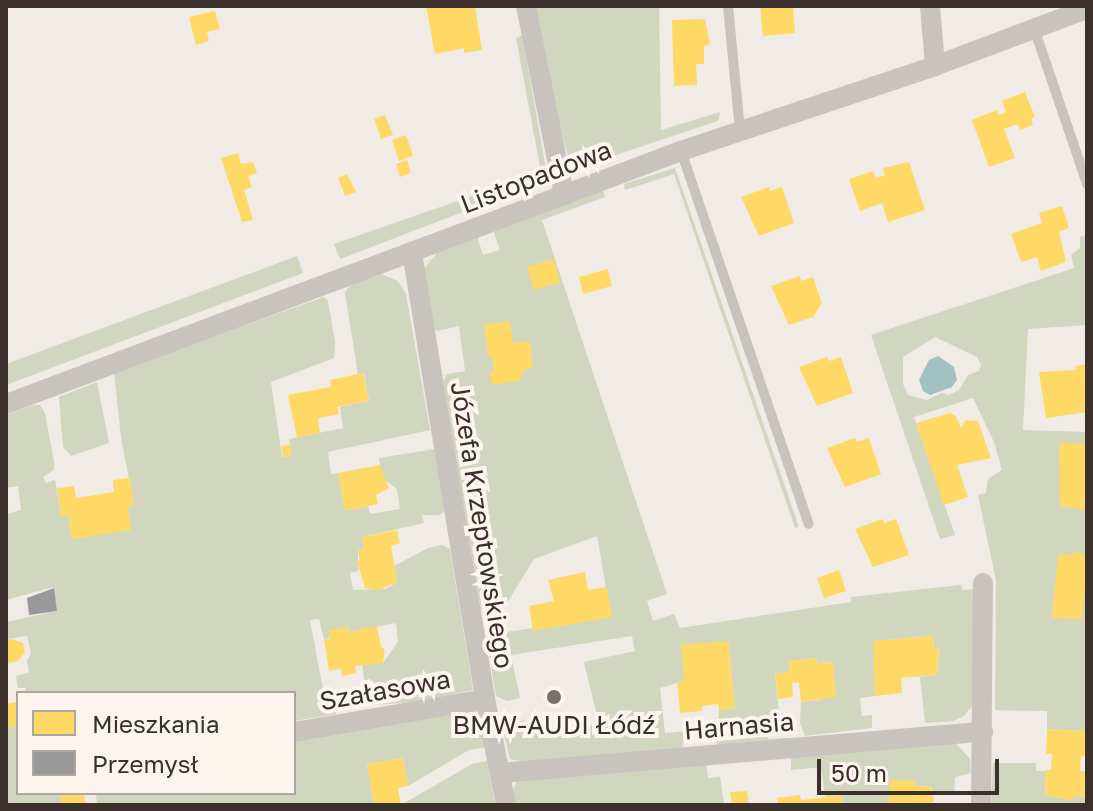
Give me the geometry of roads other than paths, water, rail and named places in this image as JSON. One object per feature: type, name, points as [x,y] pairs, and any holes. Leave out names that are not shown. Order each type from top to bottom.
[{"type":"street","points":[[526,6],[564,195]]},
{"type":"street","points":[[930,6],[935,66]]},
{"type":"street","name":"Listopadowa","points":[[6,404],[681,151],[935,66],[1087,9]]},
{"type":"street","name":"Józefa Krzeptowskiego","points":[[412,252],[485,699],[506,805]]},
{"type":"street","points":[[981,805],[983,583]]},
{"type":"street","name":"Szałasowa","points":[[296,732],[485,699]]},
{"type":"street","name":"Harnasia","points":[[501,773],[983,732]]},
{"type":"lane","points":[[728,6],[740,131]]},
{"type":"lane","points":[[1035,31],[1087,184]]},
{"type":"lane","points":[[681,151],[809,524]]},
{"type":"water","points":[[938,356],[954,367],[957,380],[952,387],[930,395],[923,391],[919,380],[929,360]]},
{"type":"place","name":"BMW-AUDI Łódź","points":[[554,697]]}]
